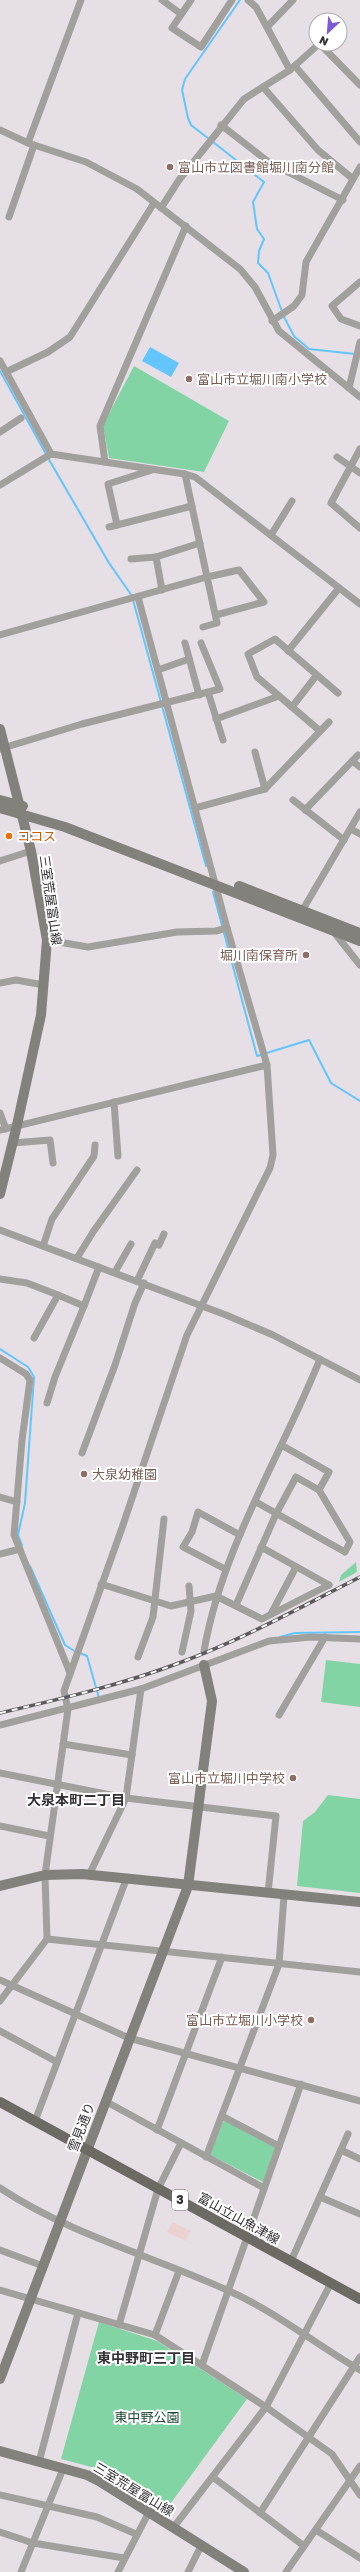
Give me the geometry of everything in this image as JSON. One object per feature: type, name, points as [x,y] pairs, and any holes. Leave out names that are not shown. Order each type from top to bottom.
[{"type":"main road","name":"富山立山魚津線","points":[[0,2102],[360,2299]]},
{"type":"street","points":[[9,217],[31,144],[81,0]]},
{"type":"street","points":[[162,0],[181,14]]},
{"type":"street","points":[[191,0],[172,28],[201,47],[232,0]]},
{"type":"street","points":[[248,0],[256,7],[292,68],[360,142]]},
{"type":"street","points":[[268,26],[294,0]]},
{"type":"street","points":[[161,208],[179,180],[221,125],[244,99],[292,68],[310,52]]},
{"type":"street","points":[[327,52],[360,86]]},
{"type":"street","points":[[263,87],[318,150],[353,179]]},
{"type":"street","points":[[221,125],[270,163],[343,200]]},
{"type":"street","points":[[0,130],[31,144],[92,165],[124,180],[186,226],[240,269],[255,287],[272,321],[295,347],[360,397]]},
{"type":"street","points":[[272,321],[294,306],[302,295],[306,262],[343,200],[360,167]]},
{"type":"street","points":[[6,372],[48,352],[70,337],[154,203]]},
{"type":"street","points":[[105,462],[100,426],[186,226]]},
{"type":"street","points":[[360,282],[332,306],[341,319],[360,326]]},
{"type":"street","points":[[349,388],[360,342]]},
{"type":"street","points":[[0,361],[51,454]]},
{"type":"street","points":[[0,432],[21,418]]},
{"type":"street","points":[[359,525],[331,503],[360,449]]},
{"type":"street","points":[[0,485],[51,454],[155,469],[195,477],[360,604]]},
{"type":"street","points":[[338,457],[360,473]]},
{"type":"street","points":[[117,525],[108,484],[155,469]]},
{"type":"street","points":[[185,474],[217,623],[203,627]]},
{"type":"street","points":[[271,535],[292,501]]},
{"type":"street","points":[[109,527],[192,506]]},
{"type":"street","points":[[131,559],[156,557],[200,543]]},
{"type":"street","points":[[156,557],[162,590]]},
{"type":"street","points":[[0,634],[207,577],[239,570],[264,602],[216,615]]},
{"type":"street","points":[[288,651],[338,588]]},
{"type":"street","points":[[0,2001],[47,1938],[45,1875],[56,1785],[68,1709],[64,1691],[101,1584],[124,1525],[187,1335],[270,1168],[273,1155],[267,1065],[214,881],[138,597]]},
{"type":"street","points":[[320,731],[257,677],[248,654],[275,640],[338,693]]},
{"type":"street","points":[[185,643],[199,695]]},
{"type":"street","points":[[2,748],[82,724],[220,689],[201,643]]},
{"type":"street","points":[[158,670],[189,659]]},
{"type":"street","points":[[292,707],[316,676]]},
{"type":"street","points":[[208,692],[223,740]]},
{"type":"street","points":[[216,719],[279,696]]},
{"type":"street","points":[[195,808],[265,789],[329,722]]},
{"type":"street","name":"三室荒屋富山線","points":[[0,729],[2,748],[31,851],[47,940],[41,1015],[18,1125],[0,1194]]},
{"type":"street","points":[[255,752],[265,789]]},
{"type":"street","points":[[305,810],[355,758],[360,767]]},
{"type":"street","points":[[0,800],[19,809],[79,825],[360,941]]},
{"type":"street","points":[[293,800],[344,840]]},
{"type":"street","points":[[0,808],[19,809]]},
{"type":"street","points":[[302,911],[360,812]]},
{"type":"street","points":[[351,828],[360,834]]},
{"type":"street","points":[[0,861],[31,851]]},
{"type":"street","points":[[214,881],[302,911],[360,933]]},
{"type":"street","points":[[47,940],[88,947],[177,932],[216,931],[227,928]]},
{"type":"street","points":[[333,931],[360,964]]},
{"type":"street","points":[[0,983],[16,980],[44,985]]},
{"type":"street","points":[[0,1113],[3,1129],[267,1065]]},
{"type":"street","points":[[114,1102],[118,1156]]},
{"type":"street","points":[[13,1143],[50,1140],[53,1163]]},
{"type":"street","points":[[43,1246],[52,1219],[94,1156],[95,1145]]},
{"type":"street","points":[[77,1258],[92,1232],[137,1170]]},
{"type":"street","points":[[0,1230],[203,1305],[273,1335],[360,1380]]},
{"type":"street","points":[[82,1453],[115,1366],[141,1282],[155,1243],[159,1245],[164,1234]]},
{"type":"street","points":[[115,1272],[131,1244]]},
{"type":"street","points":[[47,1403],[55,1377],[99,1267]]},
{"type":"street","points":[[0,1279],[27,1283],[84,1306]]},
{"type":"street","points":[[34,1338],[58,1295]]},
{"type":"street","points":[[0,1358],[26,1374],[30,1380],[22,1440],[14,1535],[70,1673]]},
{"type":"street","points":[[204,1651],[216,1596],[224,1569],[282,1446],[320,1359]]},
{"type":"street","points":[[282,1446],[329,1472],[319,1490]]},
{"type":"street","points":[[236,1605],[276,1514],[296,1477],[319,1490],[350,1542],[345,1552],[276,1514],[256,1502]]},
{"type":"street","points":[[0,1498],[17,1502]]},
{"type":"street","points":[[224,1569],[183,1547],[192,1532],[198,1512],[240,1535]]},
{"type":"street","points":[[138,1656],[153,1617],[164,1520]]},
{"type":"street","points":[[101,1584],[171,1606],[216,1596],[262,1619],[329,1585],[261,1547]]},
{"type":"street","points":[[0,1554],[20,1549]]},
{"type":"street","points":[[271,1615],[296,1567]]},
{"type":"street","points":[[182,1652],[191,1611],[189,1586]]},
{"type":"street","points":[[279,1715],[325,1637]]},
{"type":"street","points":[[0,1725],[68,1709],[141,1688],[203,1663],[269,1641],[325,1637],[360,1639]]},
{"type":"street","name":"雪見通り","points":[[0,2379],[86,2150],[188,1886],[212,1701],[203,1663]]},
{"type":"street","points":[[89,1875],[126,1798],[141,1688]]},
{"type":"street","points":[[63,1744],[132,1755]]},
{"type":"street","points":[[0,1773],[126,1798],[198,1808],[276,1816],[268,1893]]},
{"type":"street","points":[[0,1826],[49,1836]]},
{"type":"street","points":[[0,1886],[45,1875],[89,1875],[126,1880],[268,1893],[284,1896],[360,1902]]},
{"type":"street","points":[[35,2121],[126,1880]]},
{"type":"street","points":[[206,2157],[279,1964],[284,1896]]},
{"type":"street","points":[[47,1938],[360,1972]]},
{"type":"street","points":[[157,2130],[222,1957]]},
{"type":"street","points":[[0,1980],[129,2038],[360,2101]]},
{"type":"street","points":[[0,2031],[58,2062]]},
{"type":"street","points":[[202,2365],[301,2084]]},
{"type":"street","points":[[105,2101],[264,2188]]},
{"type":"street","points":[[222,2116],[279,2146]]},
{"type":"street","points":[[291,2261],[348,2134]]},
{"type":"street","points":[[119,2325],[158,2189],[181,2143]]},
{"type":"street","points":[[341,2150],[360,2159]]},
{"type":"street","points":[[1,2191],[60,2220],[139,2255],[228,2290],[304,2332],[357,2368]]},
{"type":"street","points":[[320,2197],[360,2214]]},
{"type":"street","points":[[0,2250],[43,2266]]},
{"type":"street","points":[[155,2335],[179,2270]]},
{"type":"street","points":[[173,2528],[214,2478],[266,2407],[331,2283]]},
{"type":"street","points":[[0,2290],[155,2335],[266,2407],[332,2454],[349,2482],[360,2495]]},
{"type":"street","points":[[39,2462],[78,2313]]},
{"type":"street","points":[[260,2513],[308,2438],[357,2368],[360,2357]]},
{"type":"street","name":"三室荒屋富山線","points":[[0,2451],[63,2468],[99,2481],[244,2572]]},
{"type":"street","points":[[286,2572],[360,2466]]},
{"type":"street","points":[[21,2572],[63,2468]]},
{"type":"street","points":[[214,2478],[304,2546]]},
{"type":"street","points":[[0,2495],[97,2517],[136,2534]]},
{"type":"street","points":[[118,2572],[136,2534],[149,2512]]},
{"type":"street","points":[[316,2530],[360,2558]]},
{"type":"street","points":[[0,2532],[32,2543],[124,2558]]},
{"type":"street","points":[[188,2572],[201,2546]]},
{"type":"shaded area","points":[[173,2222],[191,2231],[185,2241],[167,2232]]},
{"type":"green space","points":[[134,366],[229,421],[204,472],[109,458],[103,425]]},
{"type":"green space","points":[[356,1562],[357,1572],[339,1582],[341,1575]]},
{"type":"green space","points":[[326,1660],[360,1664],[360,1707],[321,1702]]},
{"type":"green space","points":[[328,1795],[360,1799],[360,1893],[297,1886],[303,1821],[315,1812]]},
{"type":"green space","points":[[226,2120],[274,2145],[275,2149],[263,2182],[210,2155],[223,2122]]},
{"type":"green space","name":"東中野公園","points":[[99,2322],[157,2341],[247,2399],[165,2511],[99,2469],[61,2459]]},
{"type":"water","points":[[150,347],[179,363],[171,377],[142,361]]},
{"type":"waterway","points":[[209,139],[191,125],[182,90],[185,79],[240,0]]},
{"type":"waterway","points":[[213,142],[264,182],[253,202],[257,229],[264,239],[259,251],[258,263],[268,273],[284,317],[294,336],[309,349],[355,354]]},
{"type":"waterway","points":[[0,371],[46,454]]},
{"type":"waterway","points":[[48,458],[109,563],[132,596]]},
{"type":"waterway","points":[[133,600],[161,702]]},
{"type":"waterway","points":[[162,706],[206,866]]},
{"type":"waterway","points":[[213,892],[257,1056],[309,1040],[331,1083],[360,1101]]},
{"type":"waterway","points":[[0,1349],[28,1367],[34,1377],[25,1503],[18,1535],[22,1545]]},
{"type":"waterway","points":[[30,1566],[65,1645],[76,1652]]},
{"type":"waterway","points":[[280,1637],[295,1633],[360,1632]]},
{"type":"waterway","points":[[80,1653],[87,1656],[99,1698]]},
{"type":"railway","points":[[0,1713],[113,1685],[179,1663],[248,1634],[360,1577]]},
{"type":"place","name":"富山市立図書館堀川南分館","points":[[170,167]]},
{"type":"place","name":"富山市立堀川南小学校","points":[[189,379]]},
{"type":"place","name":"ココス","points":[[9,836]]},
{"type":"place","name":"堀川南保育所","points":[[306,955]]},
{"type":"place","name":"大泉幼稚園","points":[[84,1474]]},
{"type":"place","name":"富山市立堀川中学校","points":[[293,1778]]},
{"type":"place","name":"富山市立堀川小学校","points":[[311,2020]]},
{"type":"district","name":"大泉本町二丁目","points":[[76,1800]]},
{"type":"district","name":"東中野町三丁目","points":[[146,2358]]}]
